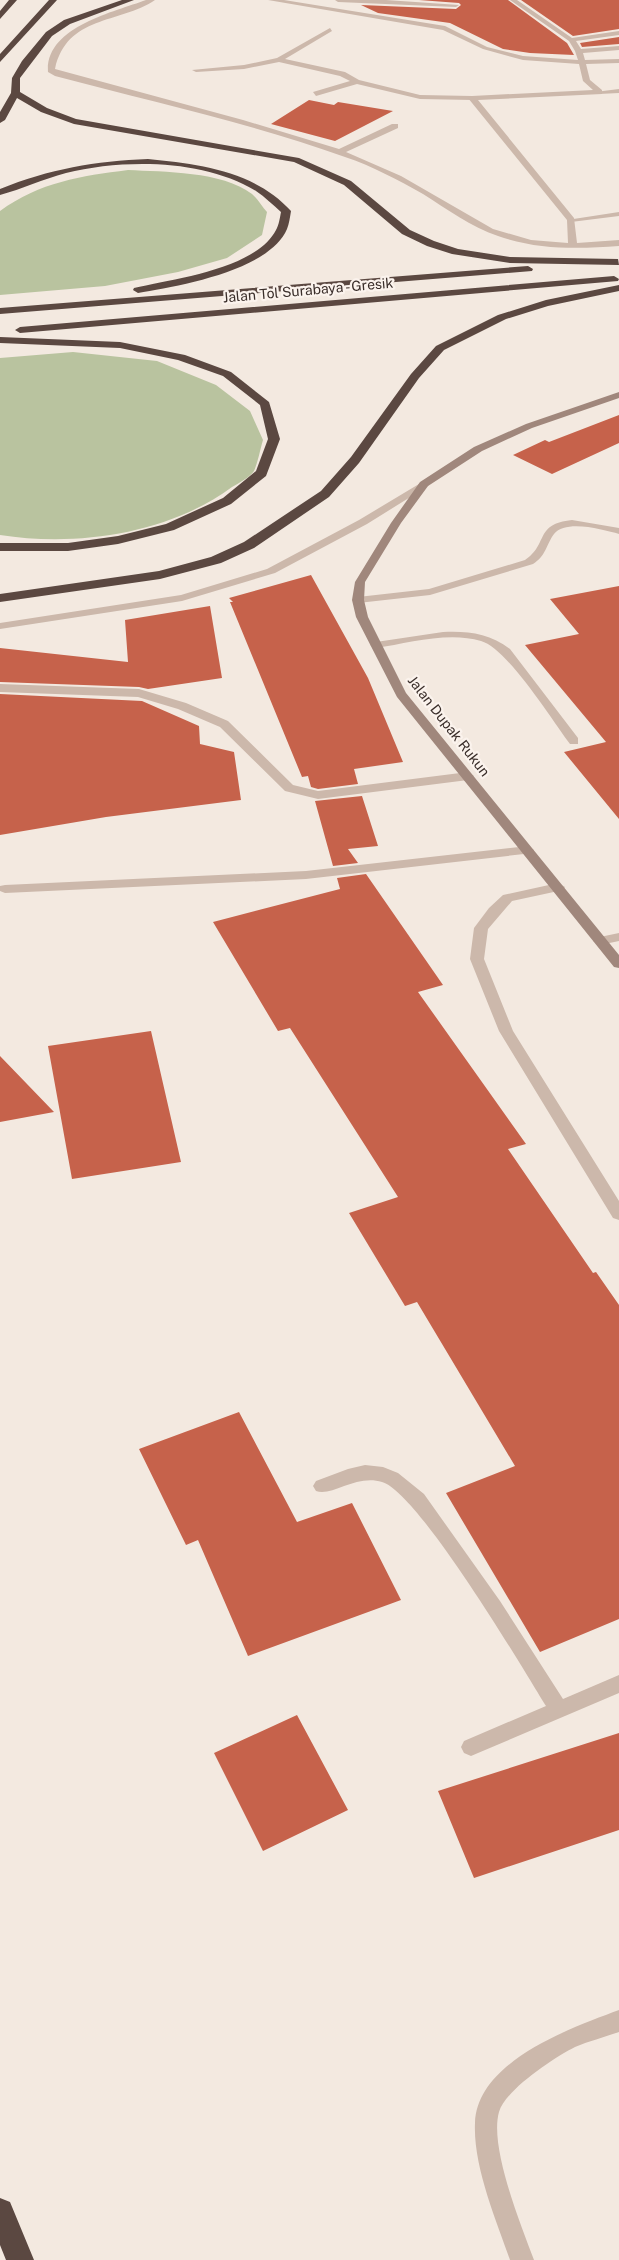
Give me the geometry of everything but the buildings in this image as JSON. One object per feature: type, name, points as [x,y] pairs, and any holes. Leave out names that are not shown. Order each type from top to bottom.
[{"type":"highway","points":[[0,17],[13,0]]},
{"type":"highway","points":[[0,59],[53,0]]},
{"type":"highway","points":[[0,120],[15,93],[16,78],[25,63],[50,34],[84,14],[130,0]]},
{"type":"highway","points":[[15,93],[44,110],[74,121],[304,163],[319,168],[352,187],[407,233],[452,250],[499,258],[618,262]]},
{"type":"highway","points":[[0,192],[36,178],[92,166],[136,163],[188,165],[216,170],[243,179],[276,199],[286,210],[287,221],[279,236],[256,254],[234,266],[170,284],[24,309]]},
{"type":"highway","name":"Jalan Tol Surabaya - Gresik","points":[[0,311],[618,262]]},
{"type":"highway","name":"Jalan Tol Surabaya - Gresik","points":[[0,332],[619,278]]},
{"type":"highway","points":[[0,598],[160,574],[216,560],[249,545],[325,494],[356,460],[415,376],[440,348],[502,317],[546,303],[619,288]]},
{"type":"highway","points":[[0,340],[120,345],[181,357],[227,374],[265,404],[274,439],[262,473],[227,501],[170,527],[118,540],[68,547],[0,547]]},
{"type":"highway","points":[[0,2212],[20,2260]]},
{"type":"main road","points":[[358,600],[360,582],[396,523],[424,484],[478,449],[529,426],[619,395]]},
{"type":"main road","name":"Jalan Dupak Rukun","points":[[358,600],[362,617],[401,694],[619,964]]},
{"type":"street","points":[[152,0],[82,25],[58,48],[51,70],[126,93],[277,132],[339,152],[413,185],[489,230],[520,240],[573,247],[619,243]]},
{"type":"street","points":[[271,0],[445,28],[484,48],[523,58],[619,62]]},
{"type":"street","points":[[330,11],[338,0],[456,5]]},
{"type":"street","points":[[513,0],[572,40],[579,51],[588,81],[599,92]]},
{"type":"street","points":[[196,70],[237,68],[279,60],[330,30]]},
{"type":"street","points":[[572,40],[619,33]]},
{"type":"street","points":[[579,51],[619,48]]},
{"type":"street","points":[[279,60],[342,74],[357,82],[420,97],[472,98],[619,91]]},
{"type":"street","points":[[316,94],[357,82]]},
{"type":"street","points":[[472,98],[571,220],[573,247]]},
{"type":"street","points":[[339,152],[395,126]]},
{"type":"street","points":[[571,220],[619,214]]},
{"type":"street","points":[[0,626],[182,598],[271,571],[363,522],[424,484]]},
{"type":"street","points":[[358,600],[430,592],[529,562],[540,555],[551,531],[560,525],[583,524],[619,531]]},
{"type":"street","points":[[376,645],[416,639],[468,636],[483,637],[494,642],[506,651],[574,741]]},
{"type":"street","points":[[0,688],[139,693],[182,706],[224,724],[274,775],[289,788],[303,794],[318,795],[468,776]]},
{"type":"street","points":[[5,889],[306,875],[528,850]]},
{"type":"street","points":[[558,887],[508,898],[481,928],[477,960],[506,1031],[619,1214]]},
{"type":"street","points":[[600,941],[619,937]]},
{"type":"street","points":[[322,1486],[359,1471],[373,1472],[392,1478],[407,1489],[430,1516],[505,1621],[559,1710]]},
{"type":"street","points":[[471,1747],[619,1684]]},
{"type":"street","points":[[522,2260],[500,2194],[487,2139],[488,2109],[508,2080],[564,2042],[619,2020]]},
{"type":"green space","points":[[128,170],[192,174],[240,186],[252,194],[267,212],[262,235],[227,258],[178,272],[105,286],[0,295],[0,211],[30,193],[61,182]]},
{"type":"green space","points":[[73,352],[157,361],[216,385],[250,411],[263,440],[254,471],[244,480],[207,503],[151,526],[121,533],[60,539],[0,535],[0,358]]}]
